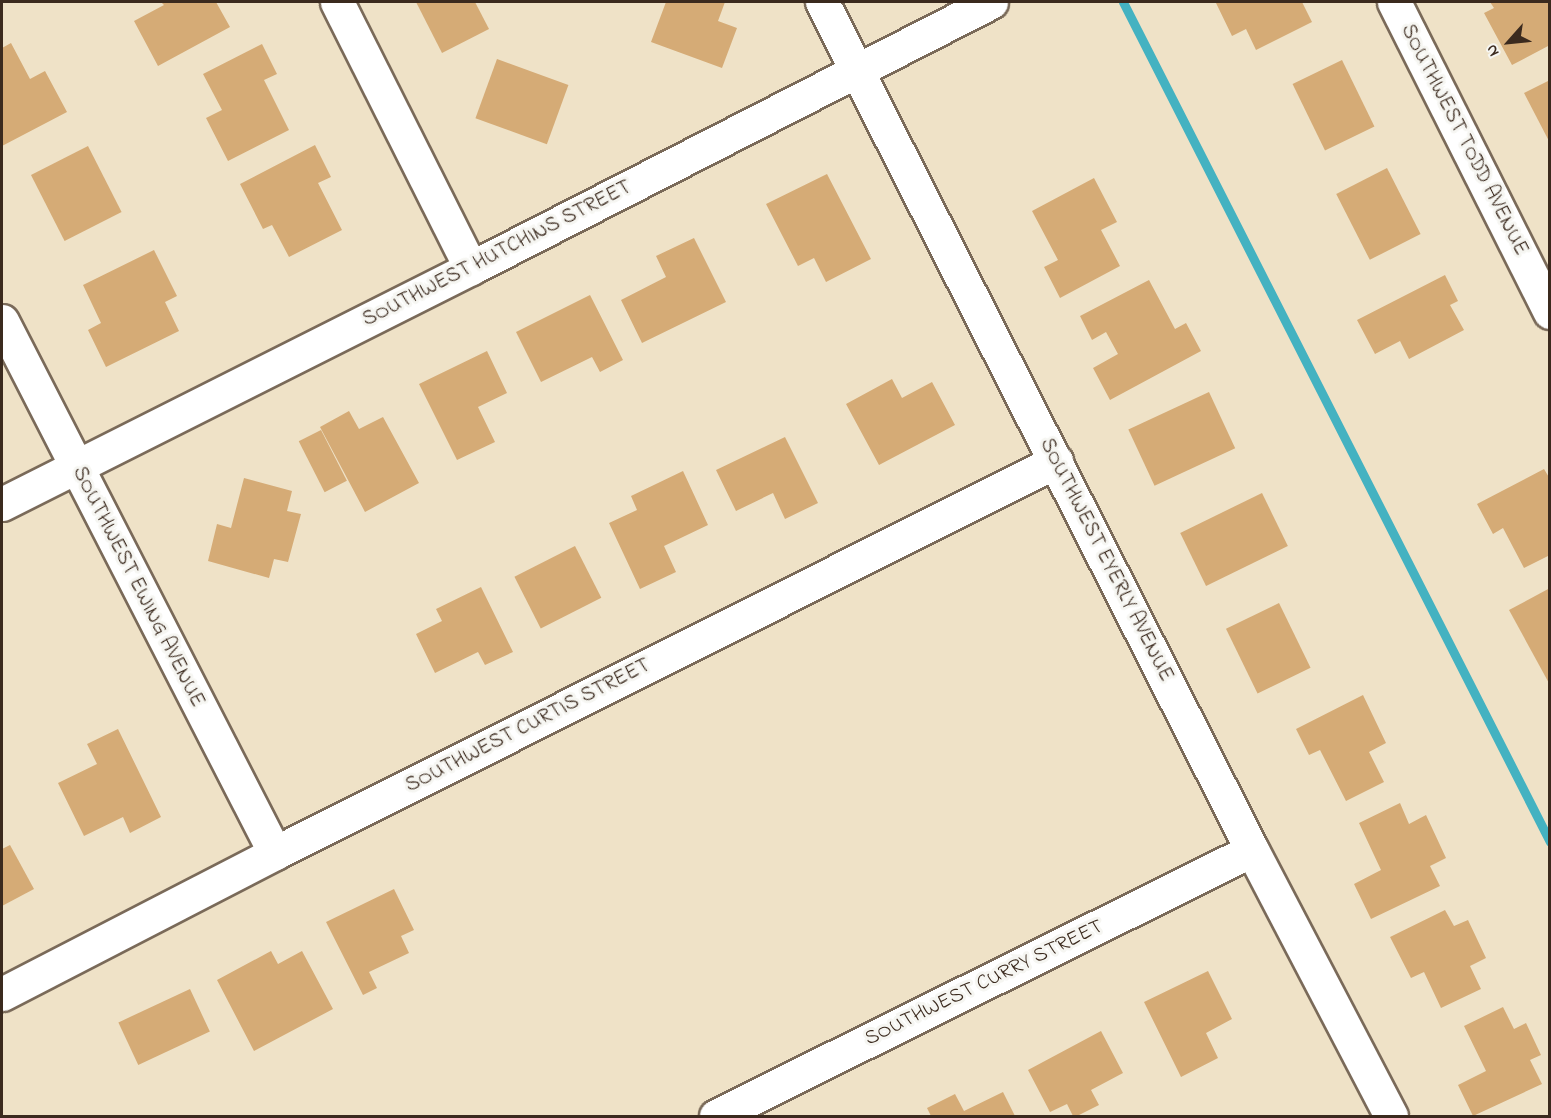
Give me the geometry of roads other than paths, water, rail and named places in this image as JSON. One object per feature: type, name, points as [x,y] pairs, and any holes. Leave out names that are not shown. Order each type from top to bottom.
[{"type":"street","points":[[337,2],[471,268]]},
{"type":"street","name":"SOUTHWEST EYERLY AVENUE","points":[[822,2],[1252,850],[1391,1116]]},
{"type":"street","name":"SOUTHWEST HUTCHINS STREET","points":[[2,504],[471,268],[856,69],[991,2]]},
{"type":"street","name":"SOUTHWEST TODD AVENUE","points":[[1394,2],[1550,312]]},
{"type":"street","name":"SOUTHWEST EWING AVENUE","points":[[2,321],[275,853]]},
{"type":"street","name":"SOUTHWEST CURTIS STREET","points":[[2,994],[275,853],[1056,460]]},
{"type":"street","name":"SOUTHWEST CURRY STREET","points":[[716,1116],[1252,850]]},
{"type":"waterway","points":[[1123,2],[1550,842]]}]
